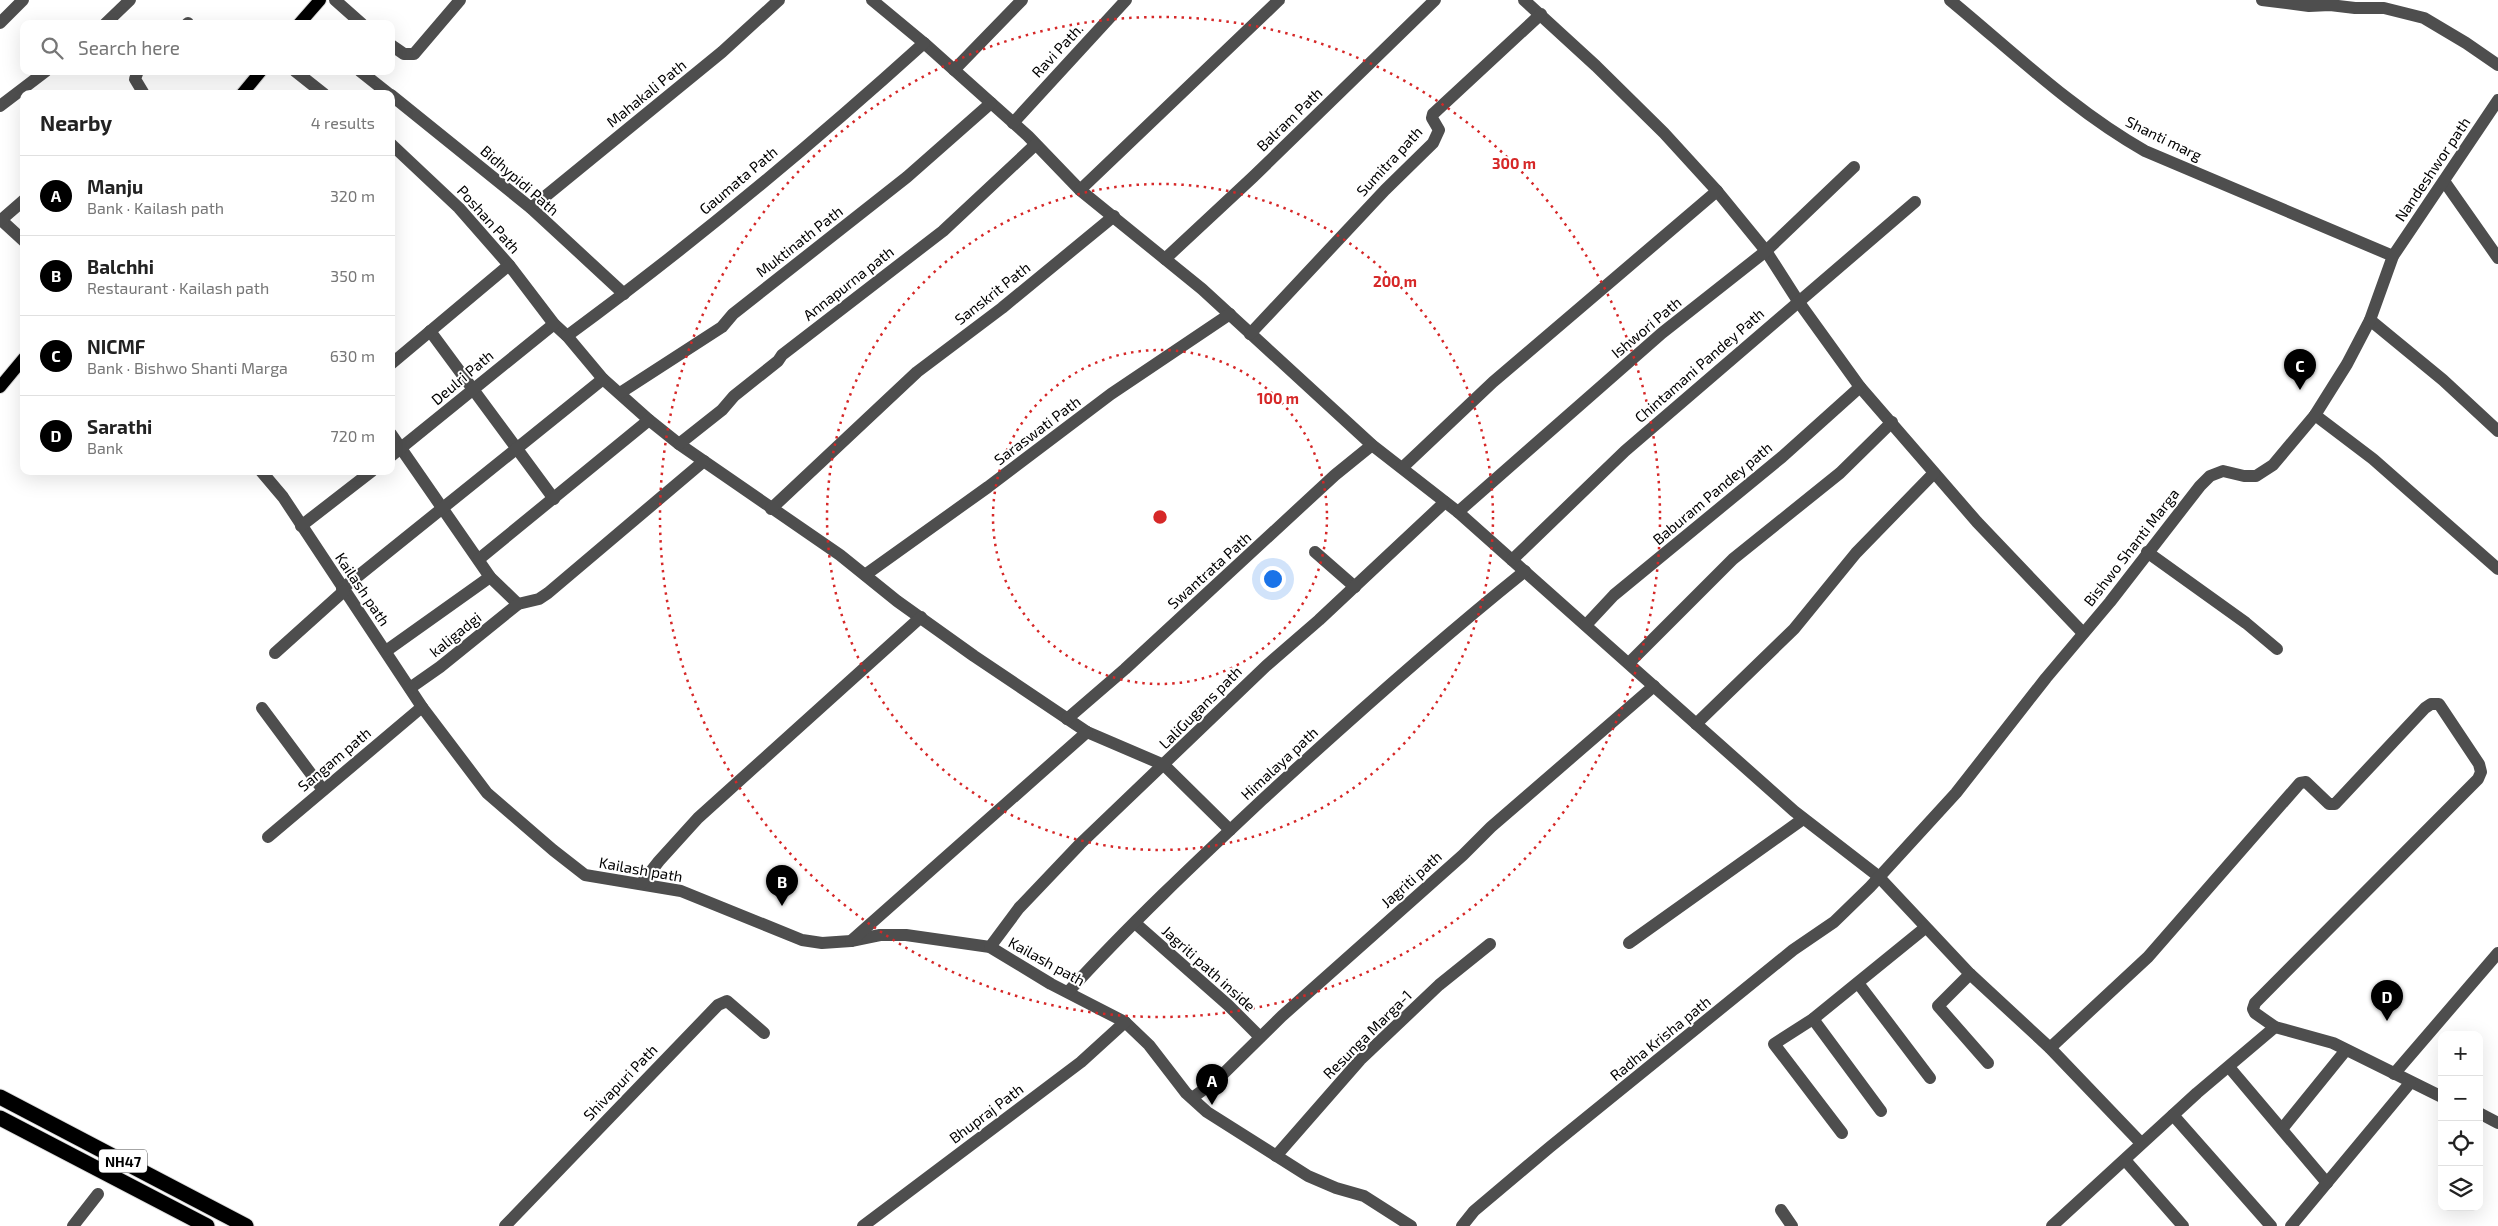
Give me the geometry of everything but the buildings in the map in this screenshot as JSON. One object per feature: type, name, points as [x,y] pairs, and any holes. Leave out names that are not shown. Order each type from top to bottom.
[{"type":"highway","name":"NH47","points":[[0,1097],[246,1226]]},
{"type":"highway","name":"NH47","points":[[0,1118],[207,1226]]},
{"type":"main road","points":[[302,20],[320,0]]},
{"type":"main road","points":[[245,90],[258,75]]},
{"type":"main road","points":[[0,387],[20,363]]},
{"type":"street","points":[[0,23],[23,0]]},
{"type":"street","points":[[109,20],[130,0]]},
{"type":"street","points":[[335,0],[358,20]]},
{"type":"street","points":[[395,48],[404,54],[414,54],[460,0]]},
{"type":"street","name":"Mahakali Path","points":[[531,208],[722,52],[779,0]]},
{"type":"street","points":[[872,0],[924,43],[1014,123],[1080,190],[1114,216],[1132,234],[1165,259],[1230,314],[1372,445],[1458,512],[1803,819],[1878,876],[1970,974],[2050,1048],[2141,1144]]},
{"type":"street","points":[[954,70],[1022,0]]},
{"type":"street","name":"Ravi Path.","points":[[1014,123],[1046,85],[1126,0]]},
{"type":"street","points":[[1080,190],[1279,0]]},
{"type":"street","name":"Balram Path","points":[[1165,259],[1253,177],[1434,0]]},
{"type":"street","points":[[1524,0],[1541,14],[1664,133],[1717,191],[1766,251],[1798,301],[1860,387],[1934,473],[2083,633]]},
{"type":"street","name":"Shanti marg","points":[[1950,0],[2076,104],[2122,138],[2145,151],[2393,256]]},
{"type":"street","points":[[2262,0],[2356,8],[2384,8],[2424,18],[2466,42],[2498,65]]},
{"type":"street","name":"Sumitra path","points":[[1250,334],[1359,217],[1433,143],[1438,130],[1432,118],[1433,114],[1541,14]]},
{"type":"street","name":"Gaumata Path","points":[[567,336],[624,294],[858,101],[924,43]]},
{"type":"street","points":[[21,90],[41,75]]},
{"type":"street","points":[[136,75],[135,79],[142,90]]},
{"type":"street","points":[[300,75],[319,90]]},
{"type":"street","name":"Bidhypidi Path","points":[[365,75],[384,90]]},
{"type":"street","points":[[0,106],[20,91]]},
{"type":"street","name":"Bidhypidi Path","points":[[395,99],[531,208],[624,294]]},
{"type":"street","name":"Nandeshwor path","points":[[2393,256],[2498,100]]},
{"type":"street","name":"Muktinath Path","points":[[620,393],[722,327],[733,314],[907,176],[991,103]]},
{"type":"street","name":"Annapurna path","points":[[679,444],[722,410],[734,396],[778,361],[782,354],[943,231],[1035,145]]},
{"type":"street","name":"Poshan Path","points":[[395,148],[459,208],[509,265],[554,324],[567,336],[603,379],[649,420],[679,444],[865,575],[974,656],[1087,732],[1164,765]]},
{"type":"street","name":"Ishwori Path","points":[[1458,512],[1662,333],[1766,251],[1854,167]]},
{"type":"street","points":[[2444,181],[2498,258]]},
{"type":"street","points":[[1402,468],[1493,382],[1717,191]]},
{"type":"street","name":"Chintamani Pandey Path","points":[[1512,560],[1625,451],[1915,202]]},
{"type":"street","points":[[20,205],[2,225],[20,238]]},
{"type":"street","name":"Sanskrit Path","points":[[771,509],[917,372],[1002,308],[1114,216]]},
{"type":"street","name":"Bishwo Shanti Marga","points":[[1878,876],[1956,793],[2083,633],[2110,602],[2147,552],[2210,476],[2223,471],[2244,476],[2256,476],[2273,465],[2315,415],[2347,364],[2370,320],[2393,256]]},
{"type":"street","points":[[395,361],[509,265]]},
{"type":"street","name":"Saraswati Path","points":[[865,575],[988,487],[1111,394],[1230,314]]},
{"type":"street","points":[[2370,320],[2443,380],[2498,432]]},
{"type":"street","name":"Deulri Path","points":[[395,453],[554,324]]},
{"type":"street","points":[[430,331],[554,500]]},
{"type":"street","points":[[275,653],[343,590],[603,379]]},
{"type":"street","name":"Baburam Pandey path","points":[[1586,625],[1614,595],[1782,457],[1860,387]]},
{"type":"street","points":[[2315,415],[2374,459],[2498,569]]},
{"type":"street","points":[[479,559],[554,500],[649,420]]},
{"type":"street","points":[[1629,663],[1733,559],[1840,473],[1892,422]]},
{"type":"street","points":[[395,439],[444,507],[490,577],[518,604],[539,599],[548,594],[704,461]]},
{"type":"street","name":"Swantrata Path","points":[[1067,718],[1124,669],[1335,475],[1372,445]]},
{"type":"street","points":[[1696,724],[1794,629],[1856,553],[1934,473]]},
{"type":"street","name":"Kailash path","points":[[265,475],[283,497],[343,590],[422,706],[487,793],[578,871],[600,879],[680,891],[802,940],[822,943],[851,941],[880,935],[906,935],[990,947],[1124,1022],[1148,1045],[1192,1098],[1207,1112],[1308,1176],[1336,1188],[1364,1196],[1411,1226]]},
{"type":"street","points":[[301,526],[367,475]]},
{"type":"street","name":"LaliGugans path","points":[[990,947],[1019,908],[1080,844],[1266,666],[1355,587],[1445,502]]},
{"type":"street","points":[[1315,552],[1355,587]]},
{"type":"street","points":[[2147,552],[2246,623],[2277,649]]},
{"type":"street","name":"Himalaya path","points":[[1068,992],[1230,830],[1392,682],[1525,571]]},
{"type":"street","points":[[386,651],[490,577]]},
{"type":"street","name":"kaligadgi","points":[[410,688],[440,667],[518,604]]},
{"type":"street","points":[[641,884],[698,818],[921,617]]},
{"type":"street","name":"Jagriti path","points":[[1192,1098],[1217,1080],[1260,1037],[1463,855],[1491,827],[1654,686]]},
{"type":"street","points":[[2050,1048],[2148,957],[2300,783],[2306,782],[2329,804],[2335,804],[2425,708],[2431,704],[2439,704],[2479,764],[2481,772],[2478,779],[2256,1003],[2253,1009],[2255,1013],[2275,1027],[2333,1044],[2438,1095]]},
{"type":"street","name":"Sangam path","points":[[268,837],[422,706]]},
{"type":"street","points":[[262,708],[323,790]]},
{"type":"street","points":[[851,941],[1087,732]]},
{"type":"street","points":[[1164,765],[1230,830]]},
{"type":"street","points":[[1629,943],[1803,819]]},
{"type":"street","name":"Radha Krisha path","points":[[1462,1226],[1474,1211],[1550,1147],[1793,950],[1834,922],[1878,876]]},
{"type":"street","name":"Jagriti path inside","points":[[1135,923],[1228,1005],[1260,1037]]},
{"type":"street","points":[[1842,1133],[1774,1044],[1813,1019],[1925,928]]},
{"type":"street","name":"Resunga Marga-1","points":[[1276,1156],[1360,1060],[1438,985],[1490,944]]},
{"type":"street","points":[[2394,1074],[2498,953]]},
{"type":"street","points":[[1970,974],[1938,1006],[1988,1063]]},
{"type":"street","points":[[1858,983],[1930,1078]]},
{"type":"street","name":"Shivapuri Path","points":[[505,1226],[530,1197],[718,1005],[727,1001],[764,1033]]},
{"type":"street","points":[[1813,1019],[1880,1111]]},
{"type":"street","name":"Bhupraj Path","points":[[863,1226],[1082,1062],[1124,1022]]},
{"type":"street","points":[[2052,1226],[2173,1115],[2275,1027]]},
{"type":"street","points":[[2282,1129],[2346,1050]]},
{"type":"street","points":[[2229,1067],[2327,1183]]},
{"type":"street","points":[[2291,1226],[2410,1083]]},
{"type":"street","points":[[2483,1114],[2498,1123]]},
{"type":"street","points":[[2173,1115],[2271,1226]]},
{"type":"street","points":[[2125,1160],[2183,1226]]},
{"type":"street","points":[[73,1226],[98,1194]]},
{"type":"street","points":[[1781,1210],[1792,1226]]},
{"type":"place","name":"NICMF","points":[[2300,390]]},
{"type":"place","name":"Balchhi","points":[[782,906]]},
{"type":"place","name":"Sarathi","points":[[2387,1021]]},
{"type":"place","name":"Manju","points":[[1212,1105]]}]
